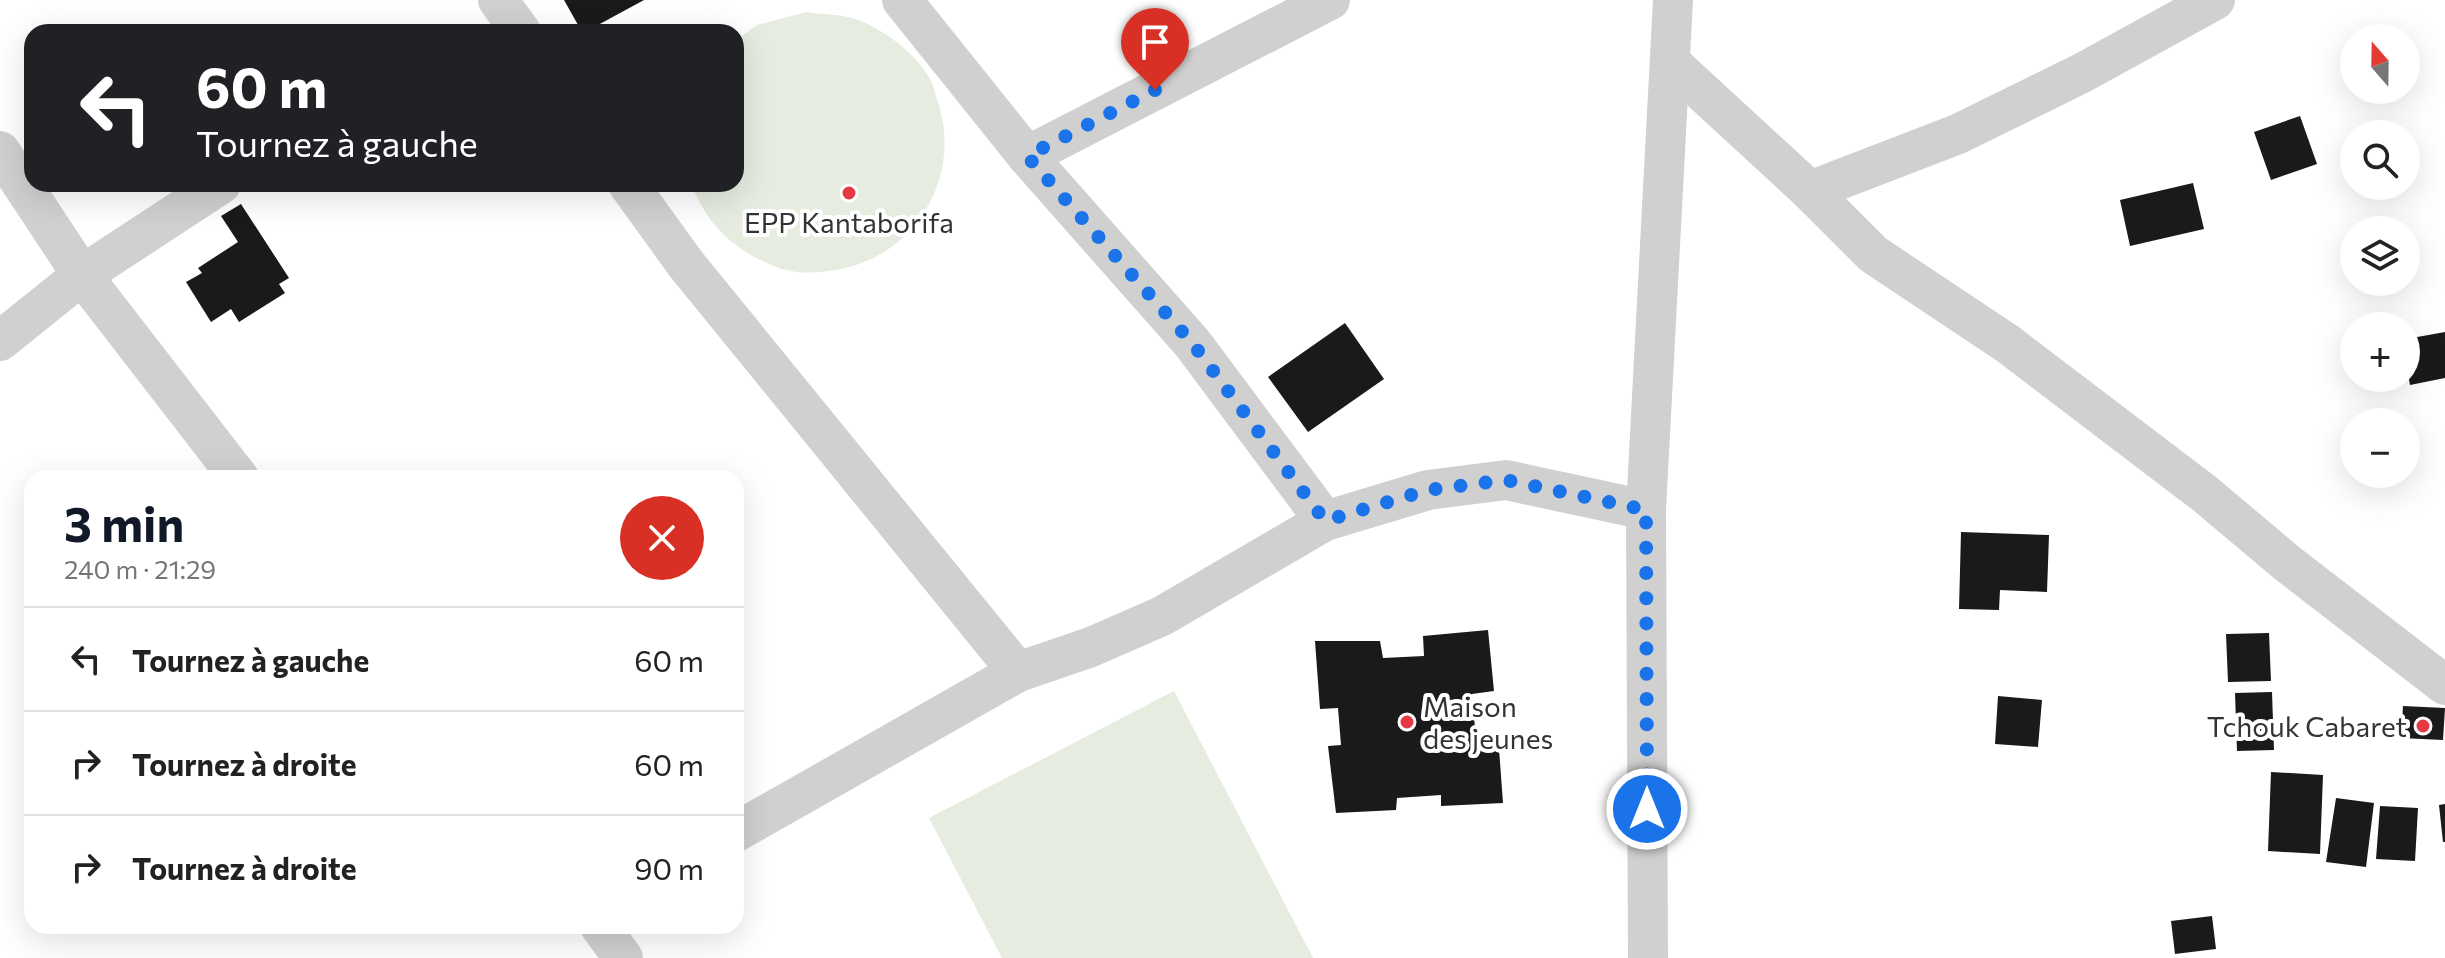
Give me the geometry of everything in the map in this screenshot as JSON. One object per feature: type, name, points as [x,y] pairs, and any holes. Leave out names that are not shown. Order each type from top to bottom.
[{"type":"street","points":[[902,0],[1027,156],[1193,344],[1325,521]]},
{"type":"street","points":[[1027,156],[1330,0]]},
{"type":"street","points":[[1648,958],[1646,510],[1673,0]]},
{"type":"street","points":[[1810,191],[1958,134],[2082,73],[2215,0]]},
{"type":"street","points":[[1671,63],[1810,191],[1873,254],[2008,344],[2205,494],[2287,563],[2445,685]]},
{"type":"street","points":[[0,151],[24,187]]},
{"type":"street","points":[[27,192],[82,275],[233,470]]},
{"type":"street","points":[[0,341],[82,275],[209,192]]},
{"type":"street","points":[[634,192],[685,263],[1018,672]]},
{"type":"street","points":[[744,827],[1018,672],[1091,647],[1162,616],[1325,521],[1428,490],[1506,480],[1646,510]]},
{"type":"street","points":[[606,934],[623,958]]},
{"type":"shaded area","points":[[806,12],[855,19],[881,31],[900,45],[917,61],[931,81],[944,131],[944,159],[937,185],[926,210],[909,232],[888,249],[863,262],[835,270],[810,272],[777,267],[731,242],[712,222],[697,198],[694,192],[744,192],[744,34],[757,25]]},
{"type":"shaded area","points":[[1174,691],[1313,958],[1002,958],[929,818]]},
{"type":"building","points":[[564,0],[644,0],[600,24],[578,24]]},
{"type":"building","points":[[2300,116],[2317,164],[2271,180],[2254,132]]},
{"type":"building","points":[[2193,183],[2204,229],[2130,246],[2120,200]]},
{"type":"building","points":[[241,204],[289,278],[279,284],[285,293],[239,322],[231,309],[211,322],[186,282],[202,273],[198,268],[238,242],[221,216]]},
{"type":"building","points":[[1345,323],[1384,379],[1308,432],[1268,377]]},
{"type":"building","points":[[2445,332],[2445,378],[2420,383],[2420,336]]},
{"type":"building","points":[[1961,532],[2049,535],[2047,592],[2000,590],[1999,610],[1959,609]]},
{"type":"building","name":"Maison des jeunes","points":[[1488,630],[1494,691],[1472,694],[1476,739],[1498,735],[1503,803],[1441,806],[1441,795],[1397,798],[1396,810],[1336,813],[1328,746],[1341,745],[1338,708],[1320,709],[1315,641],[1380,641],[1383,658],[1424,656],[1423,636]]},
{"type":"building","points":[[2269,633],[2271,681],[2228,682],[2226,634]]},
{"type":"building","points":[[2272,692],[2274,750],[2237,751],[2235,693]]},
{"type":"building","points":[[1998,696],[2042,700],[2038,747],[1995,744]]},
{"type":"building","name":"Tchouk Cabaret","points":[[2403,706],[2445,708],[2443,740],[2401,738]]},
{"type":"building","points":[[2271,772],[2323,775],[2320,854],[2268,851]]},
{"type":"building","points":[[2336,798],[2374,803],[2366,867],[2326,862]]},
{"type":"building","points":[[2445,804],[2445,842],[2443,842],[2439,805]]},
{"type":"building","points":[[2380,806],[2418,808],[2415,861],[2376,859]]},
{"type":"building","points":[[2212,916],[2216,949],[2175,954],[2171,921]]},
{"type":"place","name":"EPP Kantaborifa","points":[[849,193]]},
{"type":"place","name":"Maison des jeunes","points":[[1407,722]]},
{"type":"place","name":"Tchouk Cabaret","points":[[2423,726]]},
{"type":"route","points":[[1155,90],[1027,156],[1193,344],[1325,521],[1428,490],[1506,480],[1646,510],[1647,809]]}]
